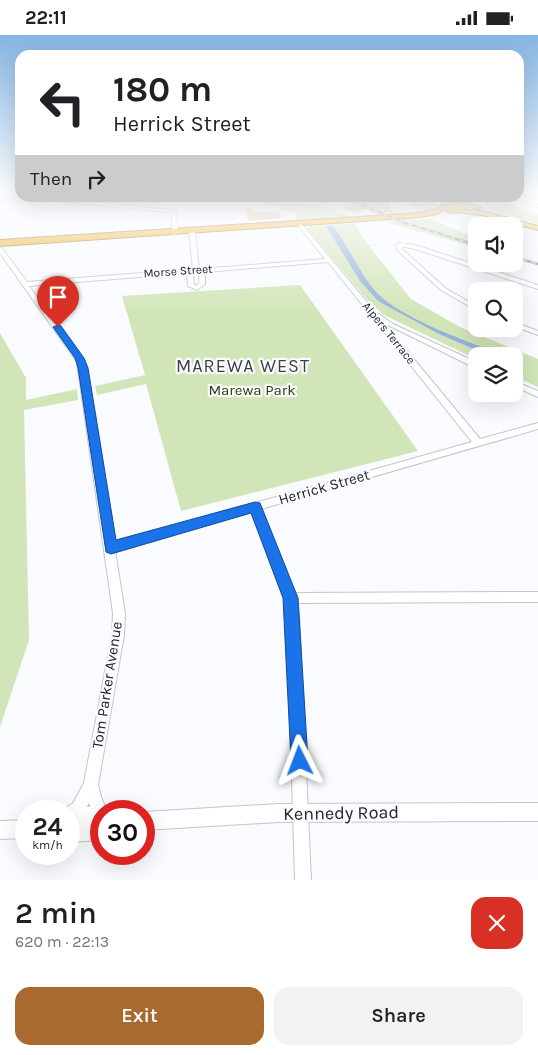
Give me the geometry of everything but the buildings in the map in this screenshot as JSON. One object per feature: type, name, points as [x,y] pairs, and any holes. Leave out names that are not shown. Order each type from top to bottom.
[{"type":"highway","points":[[1,248],[14,245],[157,233]]},
{"type":"highway","points":[[1,248],[159,233]]},
{"type":"main road","name":"Kennedy Road","points":[[155,820],[302,813],[538,812]]},
{"type":"main road","points":[[0,830],[15,829]]},
{"type":"street","points":[[192,233],[196,270]]},
{"type":"street","name":"Alpers Terrace","points":[[308,233],[478,443]]},
{"type":"street","points":[[468,304],[442,289],[399,249],[401,244],[538,287]]},
{"type":"street","name":"Tom Parker Avenue","points":[[1,248],[82,362],[111,548],[119,622],[91,785],[80,804]]},
{"type":"street","name":"Morse Street","points":[[26,284],[329,260]]},
{"type":"street","points":[[373,312],[399,329],[468,361]]},
{"type":"street","points":[[523,327],[538,333]]},
{"type":"street","points":[[393,339],[392,335],[399,329]]},
{"type":"street","points":[[523,387],[538,394]]},
{"type":"street","name":"Herrick Street","points":[[111,548],[538,426]]},
{"type":"street","points":[[255,507],[290,598],[294,640],[302,813],[302,880]]},
{"type":"street","points":[[290,598],[538,597]]},
{"type":"street","name":"Tom Parker Avenue","points":[[91,785],[95,800]]},
{"type":"green space","points":[[311,233],[361,233],[368,245],[386,242],[369,246],[411,299],[468,330],[468,337],[484,337],[509,347],[468,347],[468,355],[384,315],[371,304]]},
{"type":"green space","points":[[425,233],[437,233],[468,243],[468,246]]},
{"type":"green space","points":[[444,233],[463,233],[468,235],[468,241]]},
{"type":"green space","name":"Marewa Park","points":[[300,285],[418,451],[181,511],[146,384],[97,395],[95,386],[145,375],[122,296]]},
{"type":"green space","points":[[0,333],[26,378],[26,400],[77,389],[78,400],[24,410],[29,640],[0,727]]},
{"type":"green space","points":[[523,353],[538,359],[538,387],[523,380]]},
{"type":"water","points":[[331,233],[338,233],[371,285],[389,303],[420,321],[483,347],[469,347],[439,334],[378,301],[360,281]]},
{"type":"railway","points":[[439,233],[468,242]]},
{"type":"railway","points":[[523,260],[538,264]]},
{"type":"district","name":"MAREWA WEST","points":[[243,366]]},
{"type":"route","points":[[58,327],[82,362],[106,528],[111,548],[255,507],[290,598],[293,613],[300,761]]}]
